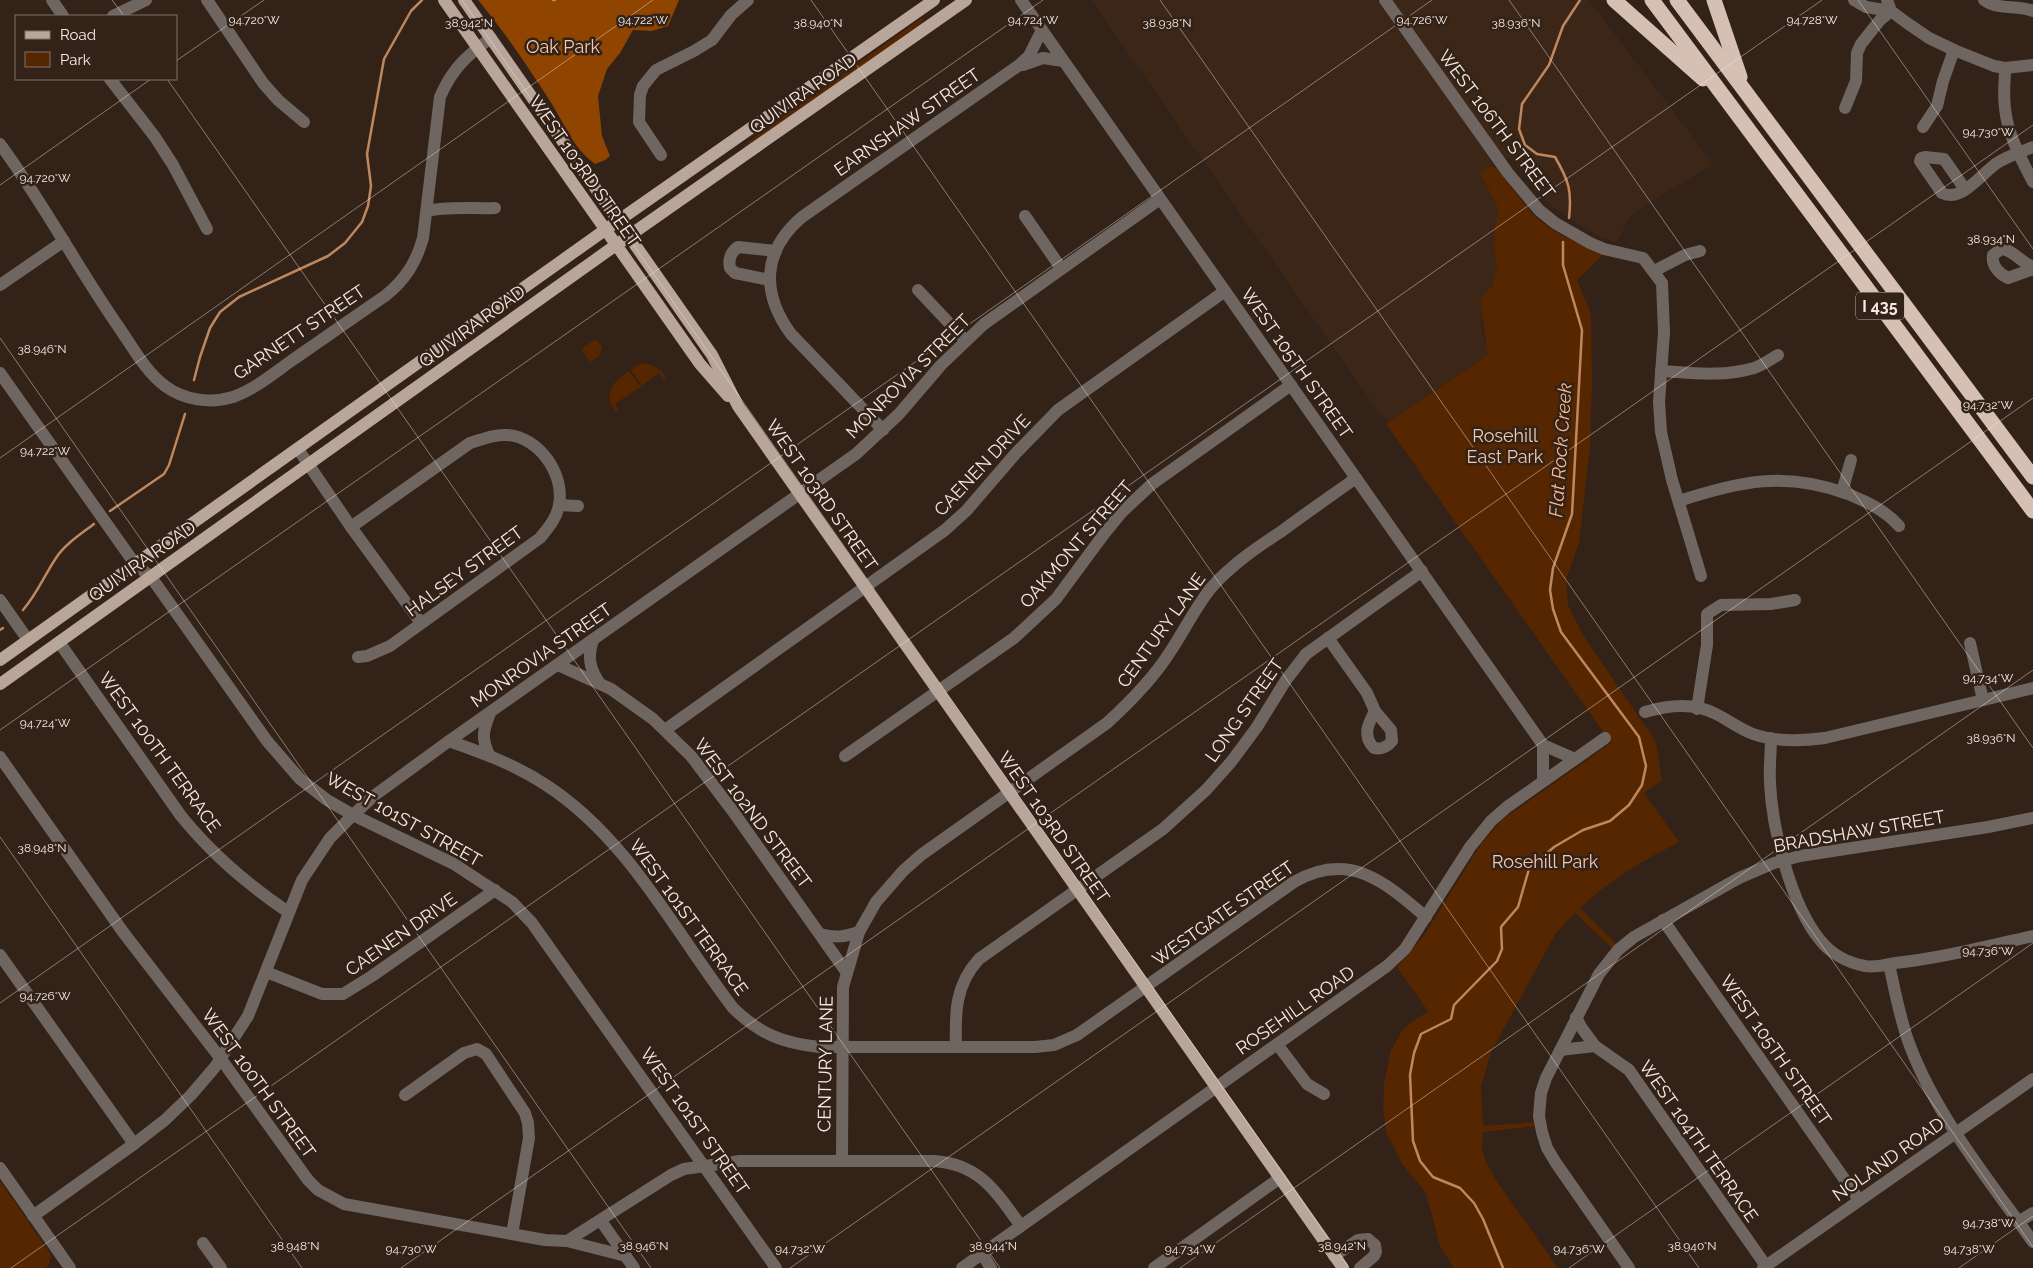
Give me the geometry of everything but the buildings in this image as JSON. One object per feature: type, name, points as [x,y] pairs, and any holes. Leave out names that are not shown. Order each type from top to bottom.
[{"type":"highway","points":[[1614,0],[1726,100]]},
{"type":"highway","name":"I 435","points":[[1652,0],[2033,511]]},
{"type":"highway","name":"I 435","points":[[1677,0],[2033,478]]},
{"type":"highway","points":[[1714,0],[1744,91]]},
{"type":"main road","name":"WEST 103RD STREET","points":[[444,0],[700,364],[738,406],[1340,1265]]},
{"type":"main road","name":"WEST 103RD STREET","points":[[464,0],[712,355],[738,406]]},
{"type":"main road","name":"QUIVIRA ROAD","points":[[0,660],[605,230],[934,0]]},
{"type":"main road","name":"QUIVIRA ROAD","points":[[0,684],[616,245],[966,0]]},
{"type":"street","points":[[52,0],[62,15]]},
{"type":"street","points":[[115,15],[146,0]]},
{"type":"street","points":[[207,0],[263,83],[278,100],[304,122]]},
{"type":"street","points":[[661,155],[639,122],[640,95],[643,86],[656,70],[712,40],[731,15],[748,0]]},
{"type":"street","name":"WEST 105TH STREET","points":[[1021,0],[1543,746]]},
{"type":"street","name":"WEST 106TH STREET","points":[[1385,0],[1508,173],[1539,210],[1555,224],[1590,243],[1604,249],[1642,258],[1654,271]]},
{"type":"street","points":[[1854,0],[1866,7],[1889,5],[1929,38],[1994,66],[2006,68],[2033,65]]},
{"type":"street","points":[[1984,0],[1990,4],[2005,8],[2021,8],[2033,11]]},
{"type":"street","points":[[1845,108],[1856,80],[1855,64],[1861,44],[1889,5]]},
{"type":"street","name":"EARNSHAW STREET","points":[[883,430],[792,334],[781,319],[774,305],[770,280],[771,264],[776,251],[784,236],[795,223],[1018,66],[1029,56],[1042,30]]},
{"type":"street","name":"GARNETT STREET","points":[[64,241],[99,299],[154,376],[166,387],[180,395],[211,400],[227,398],[248,390],[398,286],[409,272],[419,254],[427,211],[440,97],[449,78],[458,66],[491,38]]},
{"type":"street","points":[[1923,127],[1937,106],[1944,75],[1954,50]]},
{"type":"street","name":"EARNSHAW STREET","points":[[1018,66],[1043,58],[1064,61]]},
{"type":"street","points":[[2006,68],[2004,108],[2019,153],[2033,182]]},
{"type":"street","points":[[111,80],[155,137],[173,165],[207,228]]},
{"type":"street","points":[[0,144],[42,204],[64,241],[0,285]]},
{"type":"street","points":[[1966,188],[1972,186],[1998,162],[2033,147]]},
{"type":"street","name":"MONROVIA STREET","points":[[33,1216],[165,1120],[191,1095],[221,1059],[248,1016],[302,880],[313,860],[330,838],[352,815],[375,795],[856,454],[899,414],[941,365],[1008,305],[1160,199]]},
{"type":"street","points":[[427,211],[444,207],[464,209],[495,208]]},
{"type":"street","points":[[1025,216],[1060,268]]},
{"type":"street","points":[[770,280],[735,273],[730,268],[730,258],[731,254],[738,247],[776,251]]},
{"type":"street","points":[[1700,250],[1685,255],[1654,271],[1662,283],[1664,296],[1664,332],[1659,402],[1661,432],[1668,465],[1701,576]]},
{"type":"street","points":[[918,290],[966,341]]},
{"type":"street","name":"CAENEN DRIVE","points":[[665,730],[927,544],[967,510],[1016,453],[1058,410],[1225,291]]},
{"type":"street","points":[[1661,371],[1736,372],[1757,367],[1778,355]]},
{"type":"street","name":"WEST 101ST STREET","points":[[0,372],[135,564],[151,576],[279,756],[300,779],[317,793],[352,815],[454,864],[512,902],[532,923],[546,940],[776,1268]]},
{"type":"street","name":"OAKMONT STREET","points":[[845,756],[1014,638],[1056,598],[1122,512],[1152,484],[1290,385]]},
{"type":"street","points":[[351,528],[470,444],[491,436],[508,435],[531,443],[545,456],[556,473],[560,493],[559,505],[578,506]]},
{"type":"street","points":[[298,449],[351,528],[422,623]]},
{"type":"street","points":[[1842,492],[1851,460]]},
{"type":"street","name":"CENTURY LANE","points":[[842,1161],[843,987],[859,932],[876,902],[903,871],[921,855],[1107,723],[1151,679],[1169,654],[1194,612],[1226,572],[1245,556],[1356,478]]},
{"type":"street","points":[[1679,501],[1728,485],[1778,480],[1820,485],[1842,492],[1883,511],[1899,526]]},
{"type":"street","name":"HALSEY STREET","points":[[358,657],[379,652],[529,547],[550,526],[559,505]]},
{"type":"street","name":"LONG STREET","points":[[956,1047],[956,1011],[959,993],[964,979],[974,965],[991,950],[1162,828],[1206,790],[1258,727],[1300,660],[1422,571]]},
{"type":"street","points":[[0,600],[28,640]]},
{"type":"street","points":[[1697,708],[1707,645],[1707,614],[1721,606],[1771,604],[1795,600]]},
{"type":"street","points":[[1328,638],[1367,693],[1376,711]]},
{"type":"street","points":[[593,640],[588,654],[592,672],[600,684]]},
{"type":"street","name":"WEST 100TH TERRACE","points":[[59,642],[180,816],[199,838],[238,876],[288,912]]},
{"type":"street","points":[[1970,643],[1983,700]]},
{"type":"street","name":"WEST 102ND STREET","points":[[558,665],[611,689],[665,730],[707,775],[847,973]]},
{"type":"street","points":[[1645,712],[1669,706],[1683,705],[1714,712],[1752,734],[1771,738],[1806,741],[2033,688]]},
{"type":"street","points":[[489,755],[482,741],[484,728],[490,713]]},
{"type":"street","name":"ROSEHILL ROAD","points":[[962,1268],[1387,966],[1405,949],[1482,831],[1507,807],[1605,738]]},
{"type":"street","points":[[1771,738],[1771,801],[1784,860],[1806,918],[1826,946],[1839,956],[1867,967],[1920,960],[2033,936]]},
{"type":"street","name":"WEST 101ST TERRACE","points":[[449,742],[489,755],[527,774],[565,798],[590,819],[634,869],[723,995],[744,1018],[766,1034],[787,1042],[819,1047],[1035,1047],[1054,1045],[1077,1036],[1146,987]]},
{"type":"street","points":[[1543,781],[1543,746],[1575,759]]},
{"type":"street","name":"WEST 100TH STREET","points":[[0,758],[123,932],[221,1059],[308,1180],[318,1190],[344,1204],[512,1234],[567,1241],[626,1256]]},
{"type":"street","name":"BRADSHAW STREET","points":[[1629,1268],[1556,1163],[1547,1148],[1540,1123],[1541,1093],[1546,1078],[1598,974],[1618,950],[1634,937],[1739,878],[1784,860],[2033,818]]},
{"type":"street","name":"WESTGATE STREET","points":[[1146,987],[1294,882],[1322,870],[1350,870],[1364,873],[1384,883],[1426,917]]},
{"type":"street","name":"CAENEN DRIVE","points":[[266,972],[322,994],[343,994],[365,981],[494,890]]},
{"type":"street","name":"WEST 105TH STREET","points":[[1663,920],[1859,1200]]},
{"type":"street","points":[[820,934],[835,938],[846,937],[859,932]]},
{"type":"street","points":[[0,955],[134,1144]]},
{"type":"street","points":[[1889,964],[1909,1044],[1937,1103],[2033,1242]]},
{"type":"street","name":"WEST 104TH TERRACE","points":[[1576,1017],[1595,1046],[1629,1070],[1764,1267]]},
{"type":"street","points":[[1277,1044],[1307,1084],[1324,1094]]},
{"type":"street","points":[[1560,1050],[1595,1046]]},
{"type":"street","points":[[405,1095],[464,1053],[477,1049],[486,1054],[525,1113],[528,1123],[529,1138],[512,1234]]},
{"type":"street","name":"NOLAND ROAD","points":[[1764,1267],[2033,1079]]},
{"type":"street","points":[[567,1241],[671,1175],[684,1169],[740,1161],[934,1161],[960,1165],[990,1184],[1022,1226]]},
{"type":"street","points":[[0,1168],[65,1266]]},
{"type":"street","points":[[1154,1268],[1280,1178]]},
{"type":"street","points":[[2018,1222],[2033,1213]]},
{"type":"street","points":[[601,1221],[634,1268]]},
{"type":"street","points":[[1340,1265],[1358,1240],[1368,1238],[1375,1245],[1376,1252],[1360,1268]]},
{"type":"street","points":[[203,1243],[221,1268]]},
{"type":"street","points":[[982,1254],[992,1268]]},
{"type":"shaded area","points":[[1091,0],[1589,0],[1714,165],[1670,190],[1631,216],[1616,243],[1600,237],[1553,208],[1509,157],[1484,169],[1485,171],[1479,176],[1487,186],[1499,210],[1494,244],[1497,267],[1492,286],[1484,295],[1482,306],[1481,328],[1490,356],[1400,416],[1390,419],[1382,417]]},
{"type":"green space","name":"Oak Park","points":[[478,0],[679,0],[668,26],[652,31],[633,30],[620,53],[607,69],[598,96],[602,136],[610,156],[595,164],[586,157],[568,133],[554,107],[523,60]]},
{"type":"green space","points":[[922,18],[924,20],[918,26],[745,149],[743,147],[757,135]]},
{"type":"green space","points":[[1491,166],[1496,168],[1534,216],[1557,233],[1603,255],[1577,280],[1591,314],[1592,383],[1590,447],[1579,543],[1566,580],[1568,605],[1583,635],[1656,742],[1662,780],[1644,793],[1679,842],[1626,872],[1580,908],[1616,944],[1612,948],[1575,913],[1556,933],[1491,1052],[1481,1087],[1483,1126],[1535,1122],[1536,1126],[1483,1132],[1482,1149],[1486,1162],[1498,1183],[1558,1268],[1454,1268],[1440,1246],[1426,1193],[1402,1164],[1387,1134],[1383,1111],[1384,1084],[1391,1050],[1403,1029],[1428,1011],[1397,967],[1423,937],[1481,844],[1502,820],[1611,743],[1386,424],[1488,355],[1480,300],[1492,286],[1497,267],[1494,244],[1495,226],[1499,210],[1479,175],[1485,171],[1484,169]]},
{"type":"green space","points":[[596,339],[602,347],[600,355],[590,362],[581,349]]},
{"type":"green space","points":[[640,364],[648,364],[655,367],[666,378],[664,379],[659,373],[642,386],[631,370]]},
{"type":"green space","points":[[629,371],[641,387],[615,404],[619,411],[616,412],[610,399],[611,388],[618,379]]},
{"type":"green space","points":[[0,1181],[51,1255],[49,1265],[45,1268],[0,1268]]},
{"type":"waterway","points":[[194,380],[210,328],[220,312],[239,297],[328,256],[345,243],[362,222],[368,206],[371,186],[367,154],[384,59],[411,11],[422,0]]},
{"type":"waterway","name":"Flat Rock Creek","points":[[1569,218],[1570,193],[1560,165],[1555,157],[1537,154],[1525,145],[1519,129],[1522,104],[1549,65],[1563,26],[1580,0]]},
{"type":"waterway","name":"Flat Rock Creek","points":[[1503,1268],[1483,1219],[1474,1203],[1460,1188],[1433,1177],[1420,1161],[1413,1141],[1410,1075],[1414,1053],[1421,1034],[1451,1019],[1454,1005],[1497,961],[1502,949],[1501,927],[1518,907],[1529,869],[1554,847],[1583,830],[1610,821],[1629,805],[1642,785],[1646,766],[1639,737],[1561,632],[1553,609],[1550,590],[1553,568],[1572,514],[1582,330],[1563,265],[1563,242]]},
{"type":"waterway","points":[[110,511],[164,474],[169,465],[185,414]]},
{"type":"waterway","points":[[23,610],[64,548],[94,524]]},
{"type":"park label","name":"Rosehill East Park","points":[[1505,445]]},
{"type":"park label","name":"Rosehill Park","points":[[1545,861]]}]
